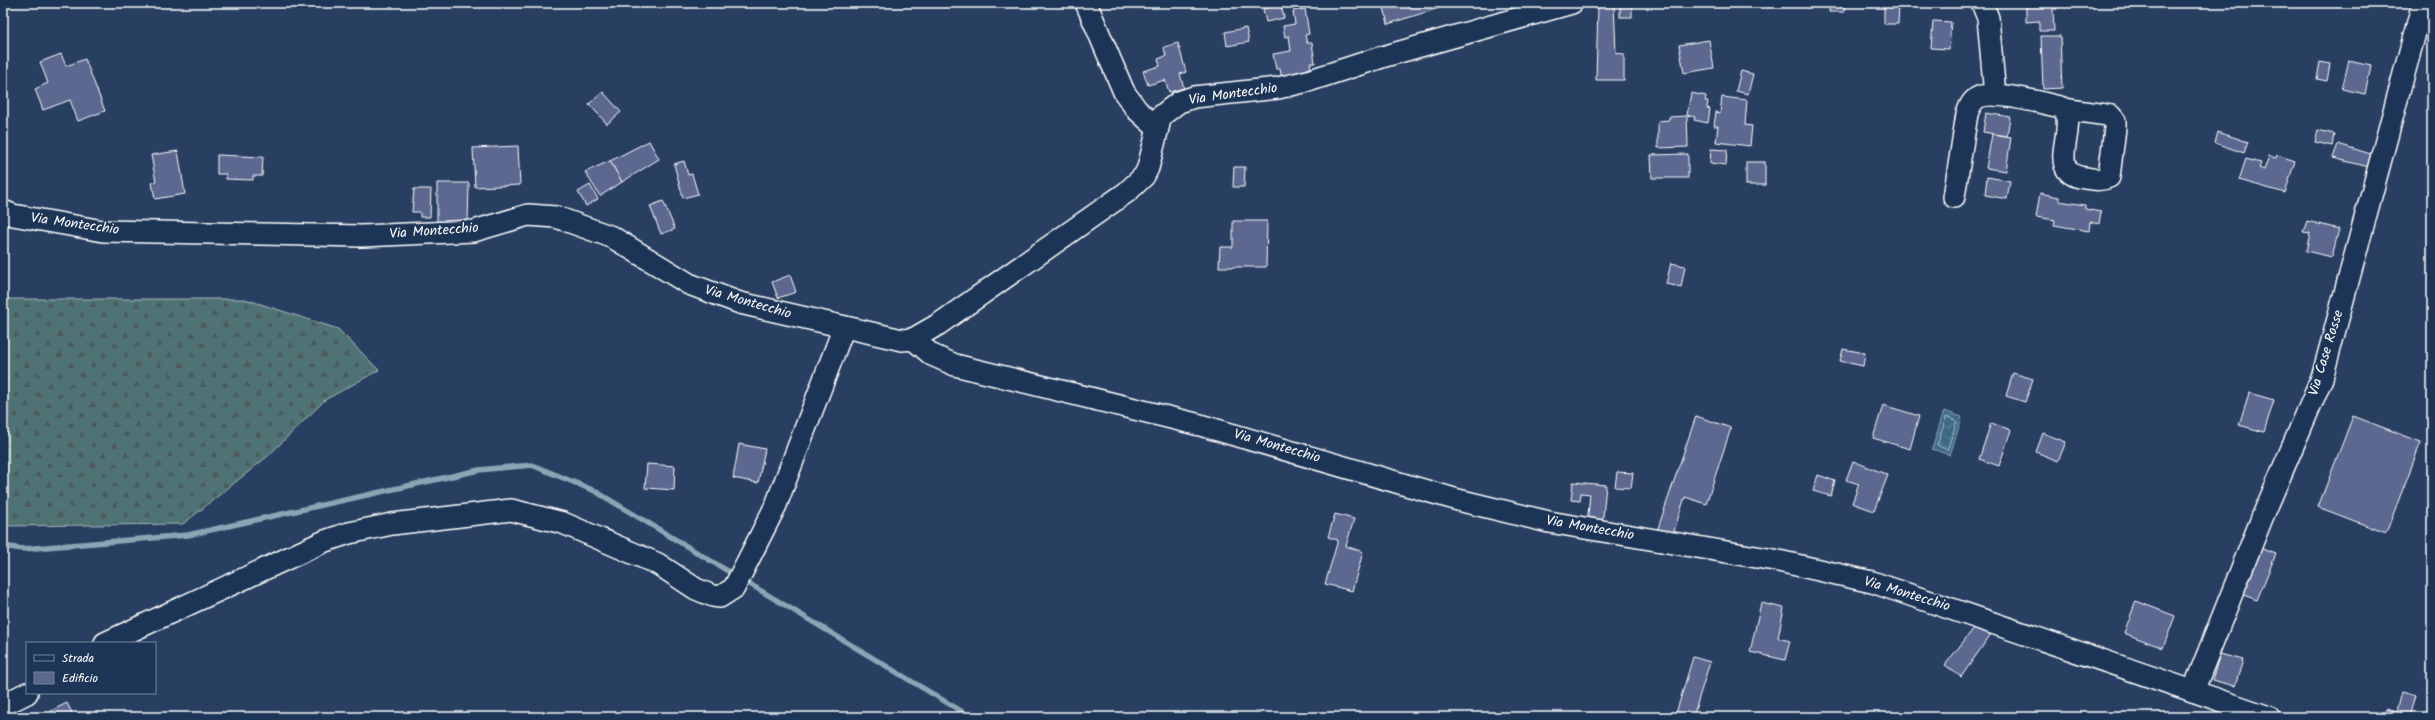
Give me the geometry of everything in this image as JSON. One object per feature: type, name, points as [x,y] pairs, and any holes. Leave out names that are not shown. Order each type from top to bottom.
[{"type":"street","points":[[1086,3],[1124,92],[1137,110],[1157,128]]},
{"type":"street","name":"Via Montecchio","points":[[3,211],[14,215],[103,232],[362,236],[474,231],[528,215],[556,217],[612,237],[689,284],[740,303],[902,340],[913,339],[939,324],[1004,280],[1127,192],[1144,176],[1148,168],[1161,116],[1169,108],[1179,102],[1194,97],[1278,88],[1308,82],[1382,57],[1572,3]]},
{"type":"street","points":[[1982,3],[1988,18],[1995,95]]},
{"type":"street","name":"Via Case Rosse","points":[[2193,691],[2262,518],[2322,378],[2423,3]]},
{"type":"street","points":[[1954,197],[1967,114],[1971,103],[1981,96],[1995,95],[2060,107],[2065,110]]},
{"type":"street","points":[[107,642],[325,541],[348,533],[392,524],[511,510],[562,523],[658,564],[696,588],[713,596],[720,597],[734,588],[756,548],[785,483],[844,327]]},
{"type":"street","name":"Via Montecchio","points":[[913,339],[932,354],[955,365],[1200,424],[1458,500],[1549,522],[1774,560],[1872,582],[2269,717]]},
{"type":"street","points":[[3,705],[26,693]]},
{"type":"green space","points":[[3,299],[245,299],[338,329],[379,370],[325,400],[267,457],[183,524],[3,526]]},
{"type":"water","points":[[1944,411],[1962,417],[1950,455],[1932,449]]},
{"type":"building","points":[[1383,3],[1438,3],[1439,8],[1388,24]]},
{"type":"building","points":[[1614,3],[1616,53],[1624,54],[1624,80],[1596,80],[1598,6]]},
{"type":"building","points":[[1620,3],[1632,3],[1632,17],[1620,17]]},
{"type":"building","points":[[1830,3],[1845,3],[1844,12],[1829,12]]},
{"type":"building","points":[[1884,3],[1899,3],[1898,24],[1884,24]]},
{"type":"building","points":[[2029,3],[2057,3],[2057,9],[2053,9],[2054,31],[2039,31],[2039,21],[2026,22],[2026,6],[2030,6]]},
{"type":"building","points":[[1281,5],[1284,18],[1266,22],[1263,9]]},
{"type":"building","points":[[1305,9],[1309,34],[1305,35],[1307,43],[1312,43],[1315,63],[1310,63],[1312,74],[1282,79],[1280,69],[1276,69],[1273,54],[1291,51],[1289,36],[1285,37],[1283,26],[1295,24],[1293,11]]},
{"type":"building","points":[[1933,21],[1951,22],[1949,49],[1931,48]]},
{"type":"building","points":[[1246,28],[1249,42],[1227,46],[1225,32]]},
{"type":"building","points":[[2041,36],[2060,36],[2062,88],[2043,89]]},
{"type":"building","points":[[1709,40],[1714,68],[1684,73],[1679,45]]},
{"type":"building","points":[[1178,43],[1186,72],[1180,74],[1184,88],[1169,92],[1165,80],[1148,85],[1143,71],[1160,66],[1158,59],[1166,56],[1164,47]]},
{"type":"building","points":[[61,54],[66,66],[85,59],[105,111],[78,121],[70,100],[43,110],[35,89],[48,83],[40,62]]},
{"type":"building","points":[[2349,60],[2371,65],[2365,94],[2342,89]]},
{"type":"building","points":[[2320,62],[2330,64],[2327,81],[2317,79]]},
{"type":"building","points":[[1741,71],[1753,74],[1748,94],[1736,91]]},
{"type":"building","points":[[603,92],[621,112],[607,124],[589,104]]},
{"type":"building","points":[[1691,93],[1706,96],[1705,101],[1708,101],[1707,108],[1710,109],[1708,123],[1694,120],[1695,117],[1687,115]]},
{"type":"building","points":[[1722,97],[1747,100],[1745,125],[1752,126],[1750,146],[1716,142],[1718,126],[1714,126],[1716,112],[1720,113]]},
{"type":"building","points":[[1986,113],[2010,117],[2007,136],[1983,132]]},
{"type":"building","points":[[1687,116],[1688,147],[1658,148],[1658,121],[1669,120],[1669,117]]},
{"type":"building","points":[[2318,130],[2334,134],[2332,146],[2315,142]]},
{"type":"building","points":[[2218,132],[2248,142],[2244,153],[2215,143]]},
{"type":"building","points":[[1992,134],[2011,137],[2006,171],[1986,168]]},
{"type":"building","points":[[649,141],[659,159],[622,182],[610,161]]},
{"type":"building","points":[[2338,144],[2374,155],[2369,167],[2333,158]]},
{"type":"building","points":[[518,146],[520,185],[475,187],[473,148]]},
{"type":"building","points":[[1711,149],[1727,150],[1726,165],[1710,163]]},
{"type":"building","points":[[178,151],[185,194],[155,199],[152,183],[156,182],[151,155]]},
{"type":"building","points":[[1688,154],[1688,178],[1652,178],[1651,155]]},
{"type":"building","points":[[217,155],[263,157],[262,176],[253,176],[253,180],[226,179],[226,174],[217,174]]},
{"type":"building","points":[[2277,155],[2295,161],[2285,193],[2239,180],[2246,159],[2261,163],[2259,168],[2264,170],[2269,156],[2276,158]]},
{"type":"building","points":[[610,161],[622,182],[600,196],[585,172]]},
{"type":"building","points":[[684,161],[688,175],[692,174],[698,194],[683,198],[674,164]]},
{"type":"building","points":[[1746,162],[1765,162],[1765,185],[1746,185]]},
{"type":"building","points":[[1234,167],[1245,167],[1244,187],[1233,187]]},
{"type":"building","points":[[1987,177],[2010,181],[2007,199],[1985,195]]},
{"type":"building","points":[[437,183],[469,183],[468,223],[437,223]]},
{"type":"building","points":[[590,185],[598,199],[586,206],[578,192]]},
{"type":"building","points":[[414,189],[431,189],[430,217],[420,217],[420,212],[412,212]]},
{"type":"building","points":[[2040,193],[2059,197],[2059,201],[2085,205],[2085,209],[2101,212],[2099,224],[2090,222],[2089,231],[2054,225],[2055,220],[2036,217]]},
{"type":"building","points":[[663,201],[675,229],[661,234],[650,206]]},
{"type":"building","points":[[1233,221],[1267,221],[1266,267],[1219,267],[1220,247],[1233,247]]},
{"type":"building","points":[[2307,221],[2339,229],[2332,257],[2306,251],[2310,233],[2303,232]]},
{"type":"building","points":[[1671,263],[1685,266],[1681,287],[1666,284]]},
{"type":"building","points":[[790,275],[796,292],[778,298],[772,282]]},
{"type":"building","points":[[1843,349],[1865,353],[1863,366],[1840,361]]},
{"type":"building","points":[[2013,373],[2033,379],[2025,402],[2006,396]]},
{"type":"building","points":[[2249,393],[2274,400],[2264,432],[2239,425]]},
{"type":"building","points":[[1883,405],[1919,416],[1910,449],[1873,438]]},
{"type":"building","points":[[1696,416],[1731,428],[1706,504],[1685,497],[1671,540],[1655,537]]},
{"type":"building","points":[[2353,416],[2421,442],[2386,533],[2318,507]]},
{"type":"building","points":[[1991,423],[2011,430],[1999,466],[1979,459]]},
{"type":"building","points":[[2043,433],[2066,442],[2058,461],[2036,452]]},
{"type":"building","points":[[739,444],[765,449],[758,483],[733,478]]},
{"type":"building","points":[[1853,461],[1888,475],[1874,511],[1852,503],[1859,484],[1846,480]]},
{"type":"building","points":[[647,464],[675,466],[674,490],[645,488]]},
{"type":"building","points":[[1617,472],[1633,473],[1631,488],[1615,487]]},
{"type":"building","points":[[1818,475],[1835,481],[1831,496],[1813,491]]},
{"type":"building","points":[[1573,482],[1606,485],[1602,527],[1587,525],[1590,494],[1581,493],[1580,501],[1571,500]]},
{"type":"building","points":[[1335,514],[1354,519],[1346,546],[1363,552],[1352,591],[1325,584],[1338,540],[1328,537]]},
{"type":"building","points":[[2260,548],[2276,554],[2257,600],[2241,594]]},
{"type":"building","points":[[2136,601],[2175,616],[2163,648],[2124,633]]},
{"type":"building","points":[[1761,603],[1784,608],[1778,638],[1790,641],[1785,660],[1750,652]]},
{"type":"building","points":[[1974,628],[1991,634],[1961,677],[1945,665]]},
{"type":"building","points":[[2220,654],[2243,660],[2235,686],[2212,680]]},
{"type":"building","points":[[1693,657],[1710,662],[1693,717],[1675,717]]},
{"type":"building","points":[[2401,692],[2415,696],[2409,717],[2384,717],[2386,709],[2396,712]]},
{"type":"building","points":[[67,703],[74,717],[54,717],[51,711]]},
{"type":"waterway","points":[[3,546],[23,549],[188,535],[479,470],[532,465],[595,491],[736,576]]},
{"type":"waterway","points":[[743,580],[971,717]]}]
